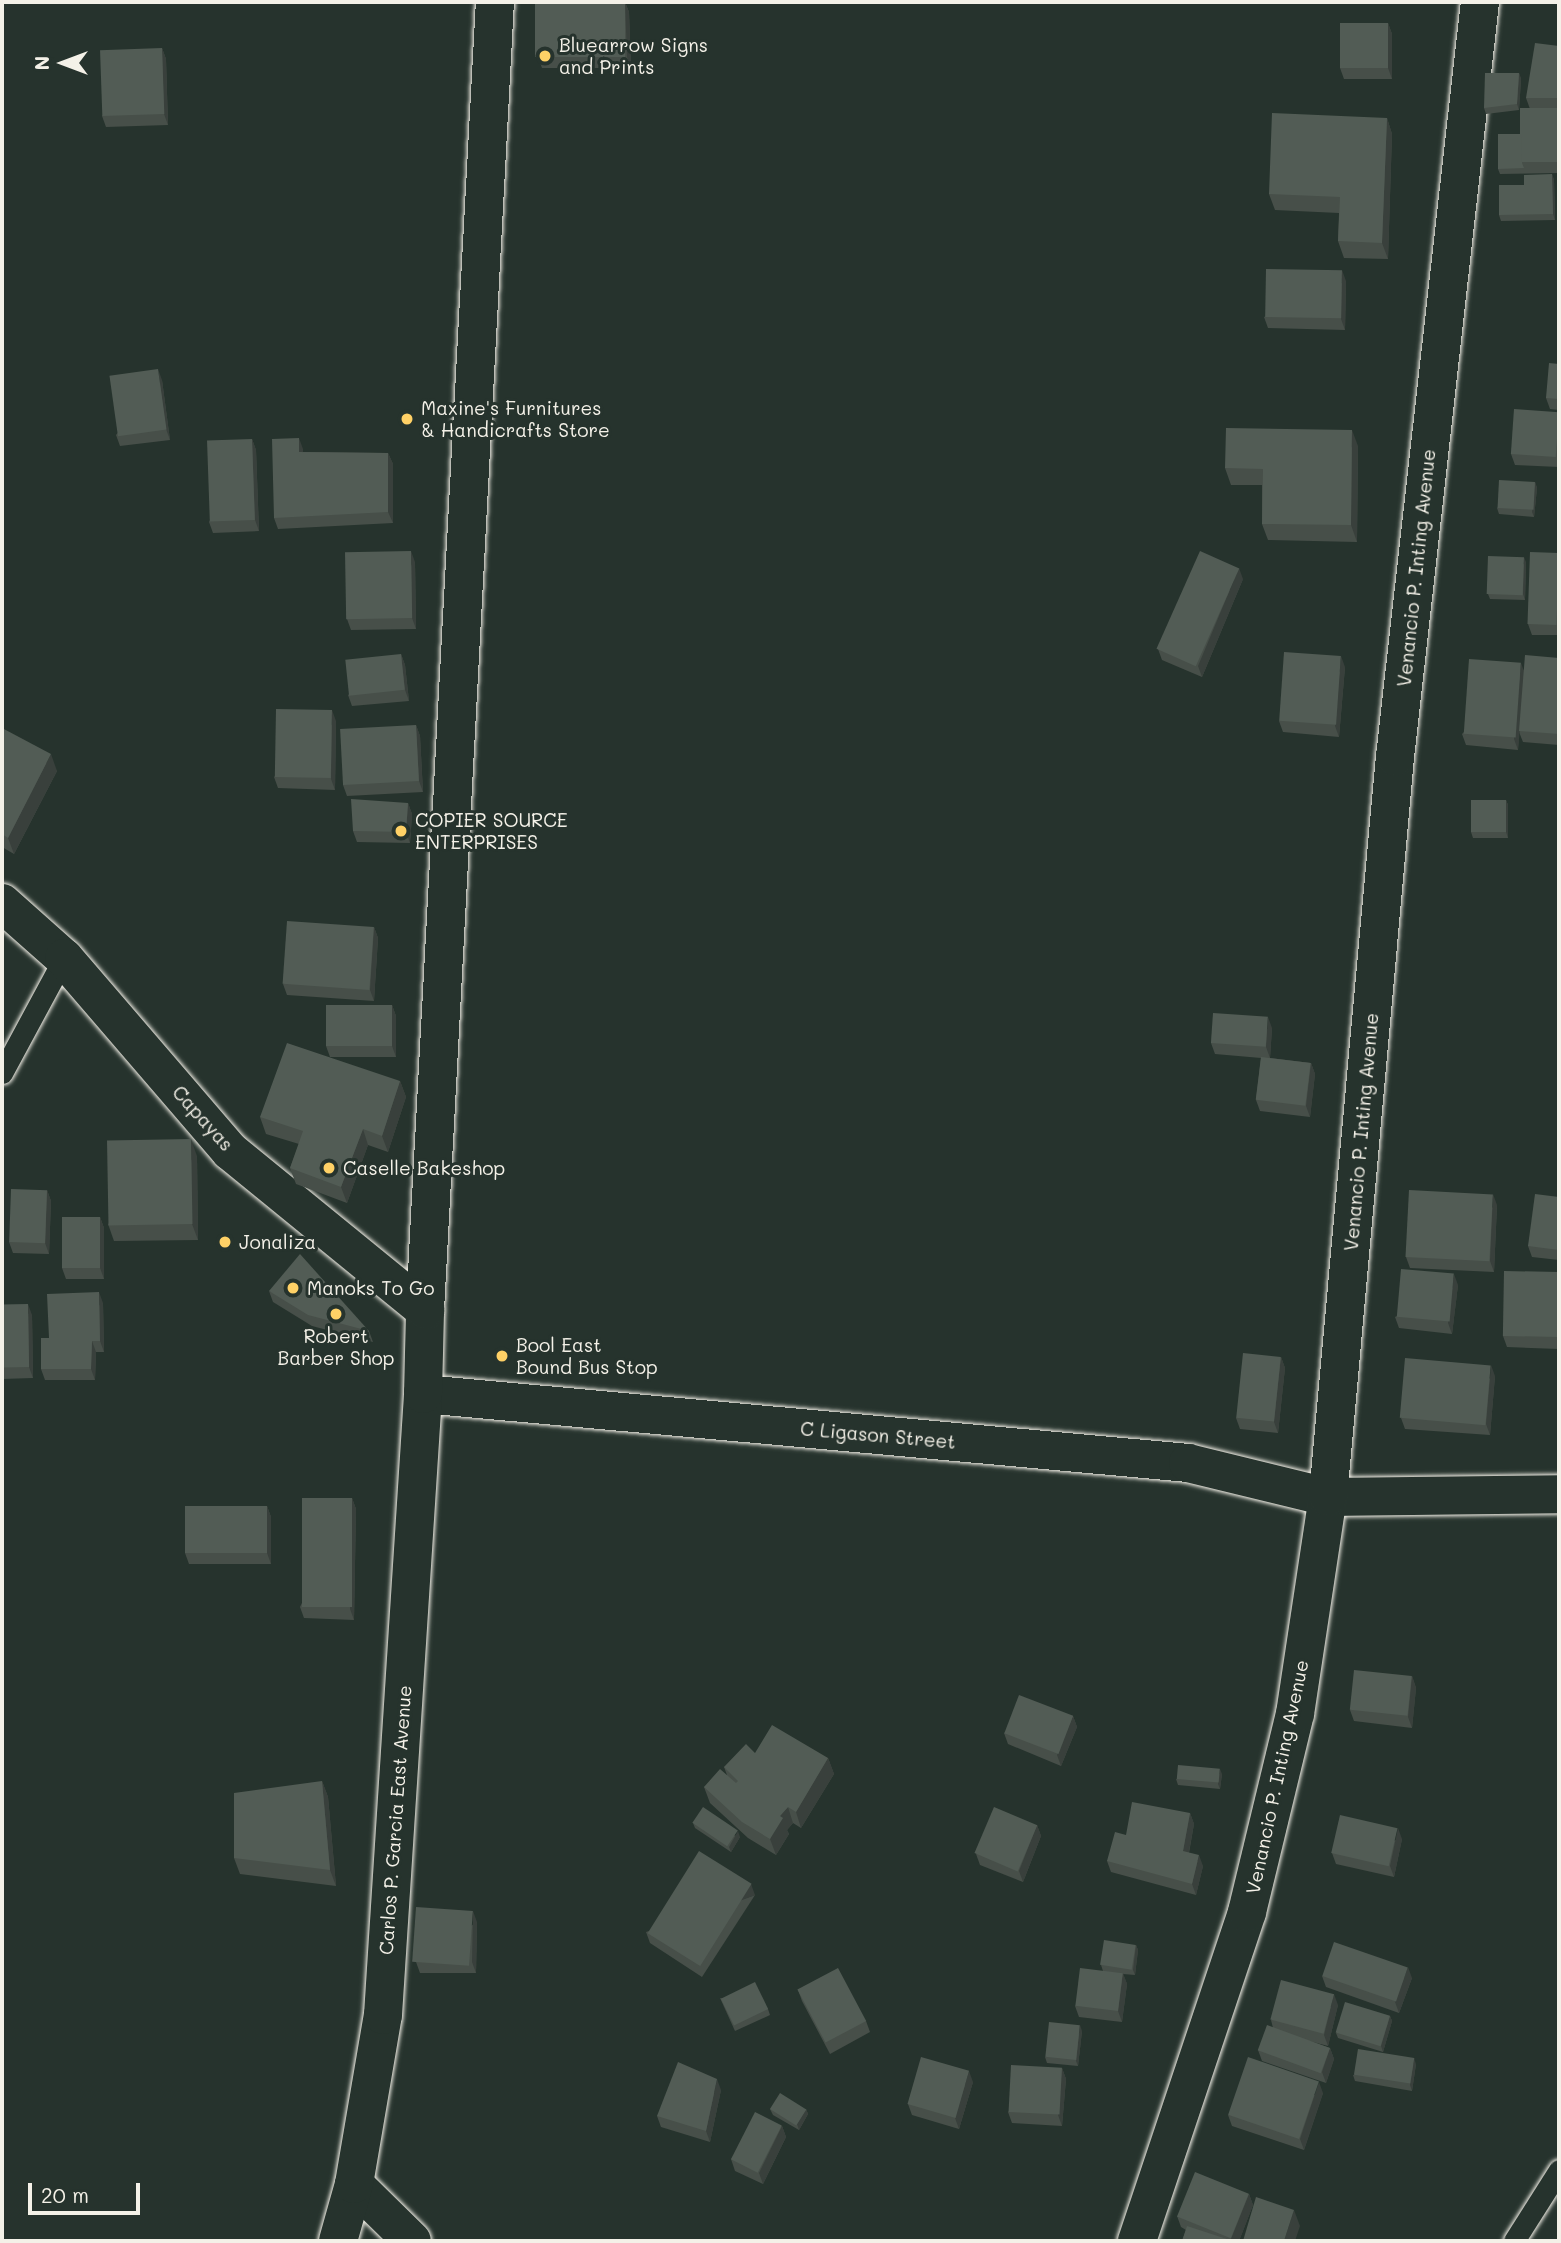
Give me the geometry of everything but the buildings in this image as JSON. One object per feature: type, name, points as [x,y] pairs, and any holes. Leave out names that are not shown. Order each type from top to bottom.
[{"type":"main road","name":"Carlos P. Garcia East Avenue","points":[[338,2241],[354,2184],[383,2015],[423,1394],[425,1310],[495,2]]},
{"type":"main road","name":"Venancio P. Inting Avenue","points":[[1137,2241],[1247,1912],[1295,1714],[1328,1497],[1395,757],[1480,2]]},
{"type":"main road","name":"Capayas","points":[[2,903],[64,958],[230,1151],[425,1310]]},
{"type":"main road","name":"C Ligason Street","points":[[423,1394],[1188,1463],[1328,1497],[1559,1494]]},
{"type":"main road","points":[[354,2184],[412,2241]]},
{"type":"lane","points":[[2,1073],[64,958]]},
{"type":"lane","points":[[1514,2241],[1559,2170]]},
{"type":"place","name":"Bluearrow Signs and Prints","points":[[545,56]]},
{"type":"place","name":"Maxine's Furnitures & Handicrafts Store","points":[[407,419]]},
{"type":"place","name":"COPIER SOURCE ENTERPRISES","points":[[401,831]]},
{"type":"place","name":"Caselle Bakeshop","points":[[329,1168]]},
{"type":"place","name":"Jonaliza","points":[[225,1242]]},
{"type":"place","name":"Manoks To Go","points":[[293,1288]]},
{"type":"place","name":"Robert Barber Shop","points":[[336,1314]]},
{"type":"place","name":"Bool East Bound Bus Stop","points":[[502,1356]]}]
